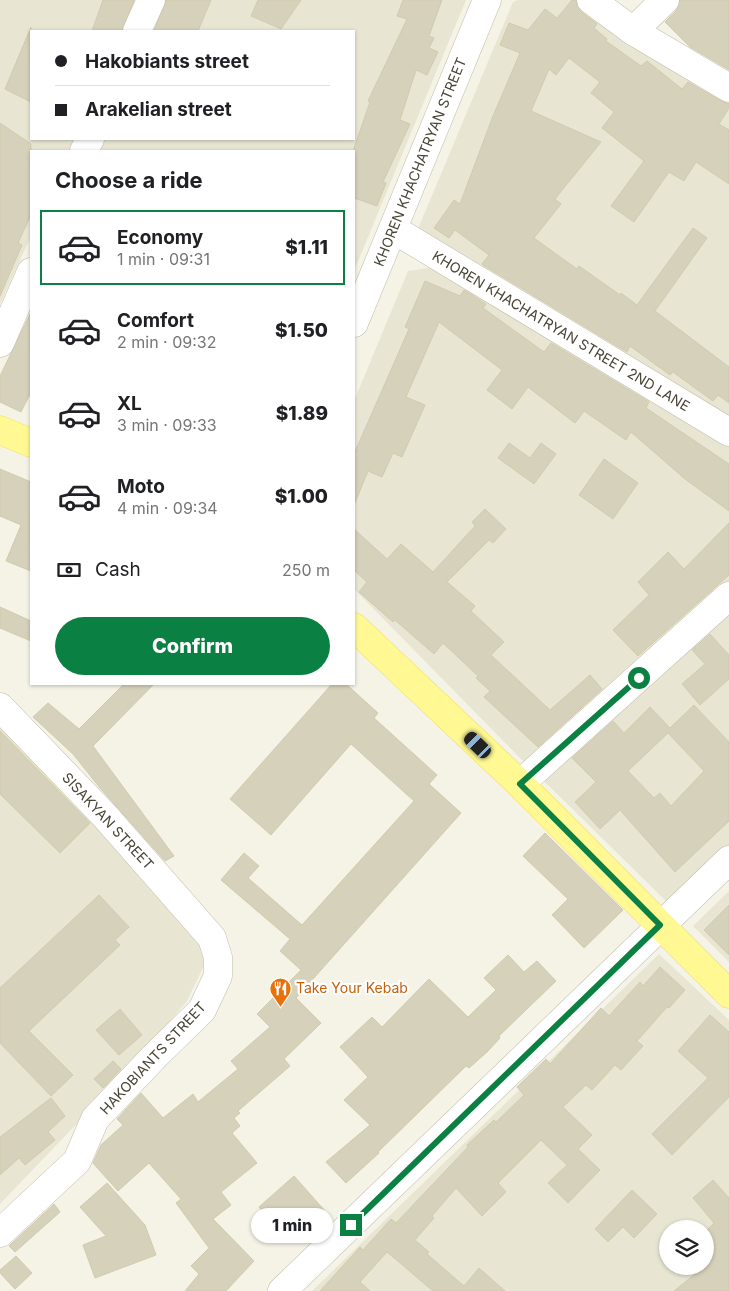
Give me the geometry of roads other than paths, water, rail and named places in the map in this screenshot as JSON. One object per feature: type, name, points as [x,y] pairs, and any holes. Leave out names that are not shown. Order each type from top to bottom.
[{"type":"main road","points":[[0,430],[30,443]]},
{"type":"main road","points":[[355,627],[520,784],[729,994]]},
{"type":"street","points":[[137,30],[151,0]]},
{"type":"street","name":"KHOREN KHACHATRYAN STREET","points":[[355,321],[487,0]]},
{"type":"street","points":[[591,0],[633,30],[729,88]]},
{"type":"street","points":[[633,30],[665,0]]},
{"type":"street","name":"KHOREN KHACHATRYAN STREET 2ND LANE","points":[[392,229],[729,432]]},
{"type":"street","points":[[0,343],[30,274]]},
{"type":"street","points":[[520,784],[729,596]]},
{"type":"street","name":"SISAKYAN STREET","points":[[0,706],[104,815],[212,938]]},
{"type":"street","points":[[282,1291],[729,860]]},
{"type":"street","name":"HAKOBIANTS STREET","points":[[0,1233],[77,1161],[95,1119],[154,1056],[202,1010],[218,976],[218,957],[212,938]]},
{"type":"place","name":"Take Your Kebab","points":[[280,1007]]}]
